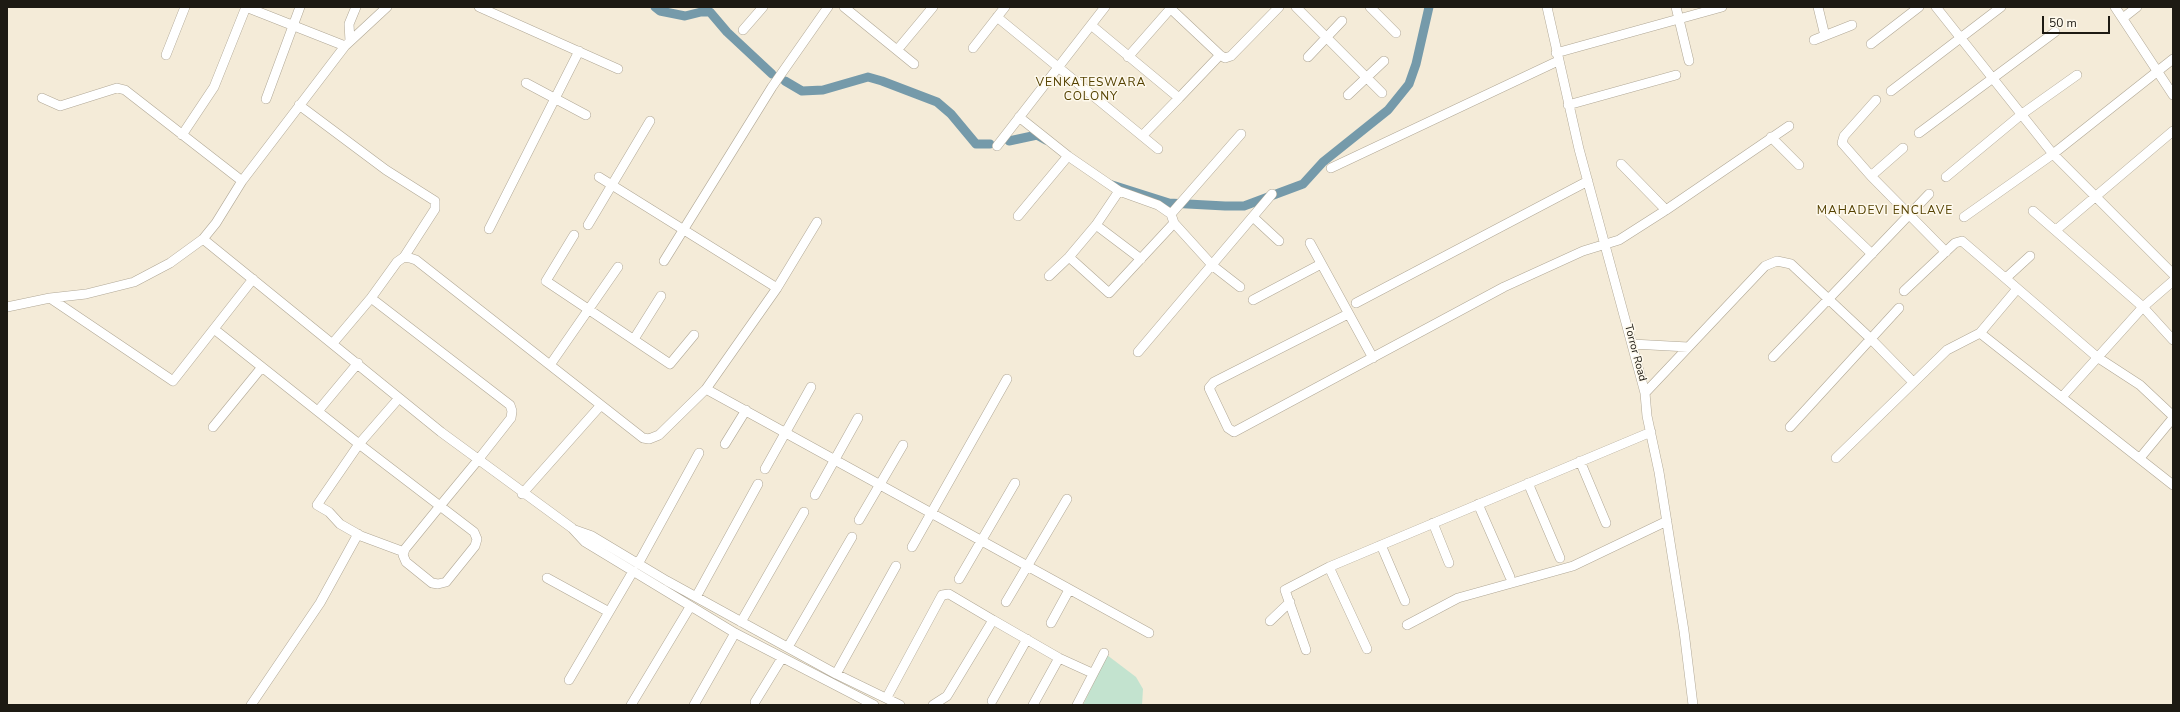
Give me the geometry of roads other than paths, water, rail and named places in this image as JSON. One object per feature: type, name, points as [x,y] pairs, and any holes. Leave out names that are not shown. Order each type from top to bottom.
[{"type":"street","points":[[166,56],[185,7]]},
{"type":"street","points":[[182,135],[214,87],[246,7],[348,43]]},
{"type":"street","points":[[266,100],[300,7]]},
{"type":"street","points":[[348,43],[349,24],[356,7]]},
{"type":"street","points":[[7,307],[50,298],[86,294],[134,282],[170,263],[203,239],[216,223],[242,182],[299,105],[348,43],[387,7]]},
{"type":"street","points":[[479,7],[618,69]]},
{"type":"street","points":[[742,30],[763,7]]},
{"type":"street","points":[[664,261],[772,87],[828,7]]},
{"type":"street","points":[[844,7],[898,49],[914,64]]},
{"type":"street","points":[[898,49],[932,7]]},
{"type":"street","points":[[973,48],[1005,7]]},
{"type":"street","points":[[997,146],[1105,7]]},
{"type":"street","points":[[1128,57],[1170,8],[1220,56],[1225,58],[1231,56],[1279,7]]},
{"type":"street","points":[[1296,7],[1382,93]]},
{"type":"street","points":[[1370,7],[1396,33]]},
{"type":"street","name":"Torror Road","points":[[1547,7],[1568,105],[1645,393],[1667,521],[1684,632],[1693,705]]},
{"type":"street","points":[[1676,7],[1689,61]]},
{"type":"street","points":[[1331,168],[1557,57],[1722,7]]},
{"type":"street","points":[[1818,7],[1825,36]]},
{"type":"street","points":[[1871,44],[1919,7]]},
{"type":"street","points":[[1936,7],[2053,154],[2094,197],[2173,274]]},
{"type":"street","points":[[1891,91],[2001,7]]},
{"type":"street","points":[[2115,7],[2158,70],[2173,95]]},
{"type":"street","points":[[2123,18],[2137,7]]},
{"type":"street","points":[[997,17],[1059,66],[1158,149]]},
{"type":"street","points":[[1308,57],[1342,21]]},
{"type":"street","points":[[1091,25],[1179,98]]},
{"type":"street","points":[[1814,40],[1852,25]]},
{"type":"street","points":[[1920,133],[1992,77],[2055,32]]},
{"type":"street","points":[[489,229],[579,51]]},
{"type":"street","points":[[1142,136],[1220,56]]},
{"type":"street","points":[[1964,217],[2053,154],[2173,59]]},
{"type":"street","points":[[1348,95],[1384,61]]},
{"type":"street","points":[[1946,177],[2022,114],[2077,75]]},
{"type":"street","points":[[1568,105],[1676,76]]},
{"type":"street","points":[[526,83],[555,100],[586,115]]},
{"type":"street","points":[[42,98],[60,106],[118,88],[125,90],[242,182]]},
{"type":"street","points":[[1876,100],[1842,139],[1845,147],[1871,176],[1946,252]]},
{"type":"street","points":[[299,105],[386,170],[435,201],[435,209],[404,257],[393,268],[371,298],[333,343]]},
{"type":"street","points":[[1019,117],[1068,156],[1119,191],[1158,205],[1171,214],[1174,223],[1213,266],[1240,287]]},
{"type":"street","points":[[588,225],[611,184],[650,121]]},
{"type":"street","points":[[1348,314],[1214,382],[1209,388],[1225,424],[1234,432],[1504,287],[1583,251],[1605,243],[1619,240],[1666,210],[1789,126]]},
{"type":"street","points":[[2056,230],[2173,131]]},
{"type":"street","points":[[1171,214],[1241,134]]},
{"type":"street","points":[[1771,137],[1799,165]]},
{"type":"street","points":[[1871,176],[1903,148]]},
{"type":"street","points":[[1018,216],[1068,156]]},
{"type":"street","points":[[1621,164],[1666,210]]},
{"type":"street","points":[[599,177],[778,288]]},
{"type":"street","points":[[1356,303],[1588,181]]},
{"type":"street","points":[[1050,276],[1069,257],[1096,225],[1119,191]]},
{"type":"street","points":[[1138,352],[1213,266],[1272,194]]},
{"type":"street","points":[[1773,357],[1872,254],[1908,214],[1929,194]]},
{"type":"street","points":[[2033,211],[2143,307],[2173,340]]},
{"type":"street","points":[[1830,214],[1872,254]]},
{"type":"street","points":[[1253,217],[1279,241]]},
{"type":"street","points":[[404,257],[416,260],[643,438],[649,439],[659,436],[706,389],[778,288],[817,222]]},
{"type":"street","points":[[1069,257],[1108,293],[1174,223]]},
{"type":"street","points":[[1096,225],[1141,259]]},
{"type":"street","points":[[574,236],[546,281],[670,364],[694,335]]},
{"type":"street","points":[[203,239],[478,460],[522,494],[572,528],[592,536],[666,581],[836,674],[887,697],[900,705]]},
{"type":"street","points":[[1904,291],[1955,243],[1962,242],[2098,357],[2140,385],[2173,417],[2140,458]]},
{"type":"street","points":[[1310,243],[1373,358]]},
{"type":"street","points":[[2006,278],[2030,256]]},
{"type":"street","points":[[1645,393],[1770,263],[1784,261],[1791,264],[1870,338],[1913,382]]},
{"type":"street","points":[[1252,300],[1321,264]]},
{"type":"street","points":[[550,365],[618,267]]},
{"type":"street","points":[[50,298],[173,381],[253,279]]},
{"type":"street","points":[[2062,397],[2143,307],[2173,281]]},
{"type":"street","points":[[1836,458],[1947,350],[1980,333],[2017,289]]},
{"type":"street","points":[[634,339],[661,296]]},
{"type":"street","points":[[214,329],[359,444],[440,506],[474,532],[477,539],[475,546],[446,582],[438,584],[432,583],[406,562],[404,552],[440,506],[511,418],[512,411],[510,405],[371,298]]},
{"type":"street","points":[[1790,427],[1899,308]]},
{"type":"street","points":[[1980,333],[2173,485]]},
{"type":"street","points":[[1632,344],[1688,347]]},
{"type":"street","points":[[318,411],[358,363]]},
{"type":"street","points":[[213,427],[262,367]]},
{"type":"street","points":[[912,547],[1007,379]]},
{"type":"street","points":[[765,469],[811,387]]},
{"type":"street","points":[[706,389],[932,512],[1069,590],[1150,633]]},
{"type":"street","points":[[399,398],[359,444],[317,505],[329,512],[340,524],[358,534],[404,552]]},
{"type":"street","points":[[522,494],[601,405]]},
{"type":"street","points":[[726,444],[746,410]]},
{"type":"street","points":[[815,496],[834,459],[858,418]]},
{"type":"street","points":[[1306,650],[1285,590],[1329,567],[1651,432]]},
{"type":"street","points":[[859,520],[903,445]]},
{"type":"street","points":[[638,564],[699,453]]},
{"type":"street","points":[[1580,461],[1606,524]]},
{"type":"street","points":[[959,579],[1015,483]]},
{"type":"street","points":[[1528,483],[1560,558]]},
{"type":"street","points":[[696,597],[758,484]]},
{"type":"street","points":[[1006,602],[1067,499]]},
{"type":"street","points":[[1478,504],[1510,577]]},
{"type":"street","points":[[741,622],[804,512]]},
{"type":"street","points":[[1407,625],[1458,598],[1573,566],[1667,521]]},
{"type":"street","points":[[1433,523],[1449,563]]},
{"type":"street","points":[[572,528],[585,542],[632,573],[690,607],[735,633],[874,705]]},
{"type":"street","points":[[252,705],[320,603],[358,534]]},
{"type":"street","points":[[788,647],[852,537]]},
{"type":"street","points":[[1381,546],[1405,602]]},
{"type":"street","points":[[836,674],[896,566]]},
{"type":"street","points":[[1329,567],[1367,649]]},
{"type":"street","points":[[569,680],[632,573]]},
{"type":"street","points":[[547,578],[609,612]]},
{"type":"street","points":[[661,590],[666,581]]},
{"type":"street","points":[[1051,623],[1069,590]]},
{"type":"street","points":[[887,697],[942,595],[949,594],[992,620],[1092,674]]},
{"type":"street","points":[[1270,621],[1290,602]]},
{"type":"street","points":[[631,705],[690,607]]},
{"type":"street","points":[[933,705],[947,696],[992,620]]},
{"type":"street","points":[[694,705],[735,633]]},
{"type":"street","points":[[760,646],[766,635]]},
{"type":"street","points":[[992,701],[1027,639]]},
{"type":"street","points":[[1077,705],[1104,653]]},
{"type":"street","points":[[755,702],[782,658]]},
{"type":"street","points":[[1033,705],[1060,658]]},
{"type":"street","points":[[856,697],[862,685]]},
{"type":"waterway","points":[[655,7],[660,11],[685,16],[701,12],[710,12],[727,32],[772,74]]},
{"type":"waterway","points":[[1109,184],[1169,203],[1225,206],[1244,206],[1303,184],[1323,162],[1388,110],[1409,84],[1416,64],[1429,7]]},
{"type":"waterway","points":[[785,81],[802,91],[823,90],[868,77],[882,81],[937,102],[951,114],[976,144],[990,144]]},
{"type":"waterway","points":[[1009,141],[1037,135],[1046,140]]},
{"type":"district","name":"VENKATESWARA COLONY","points":[[1091,90]]},
{"type":"district","name":"MAHADEVI ENCLAVE","points":[[1885,211]]}]
